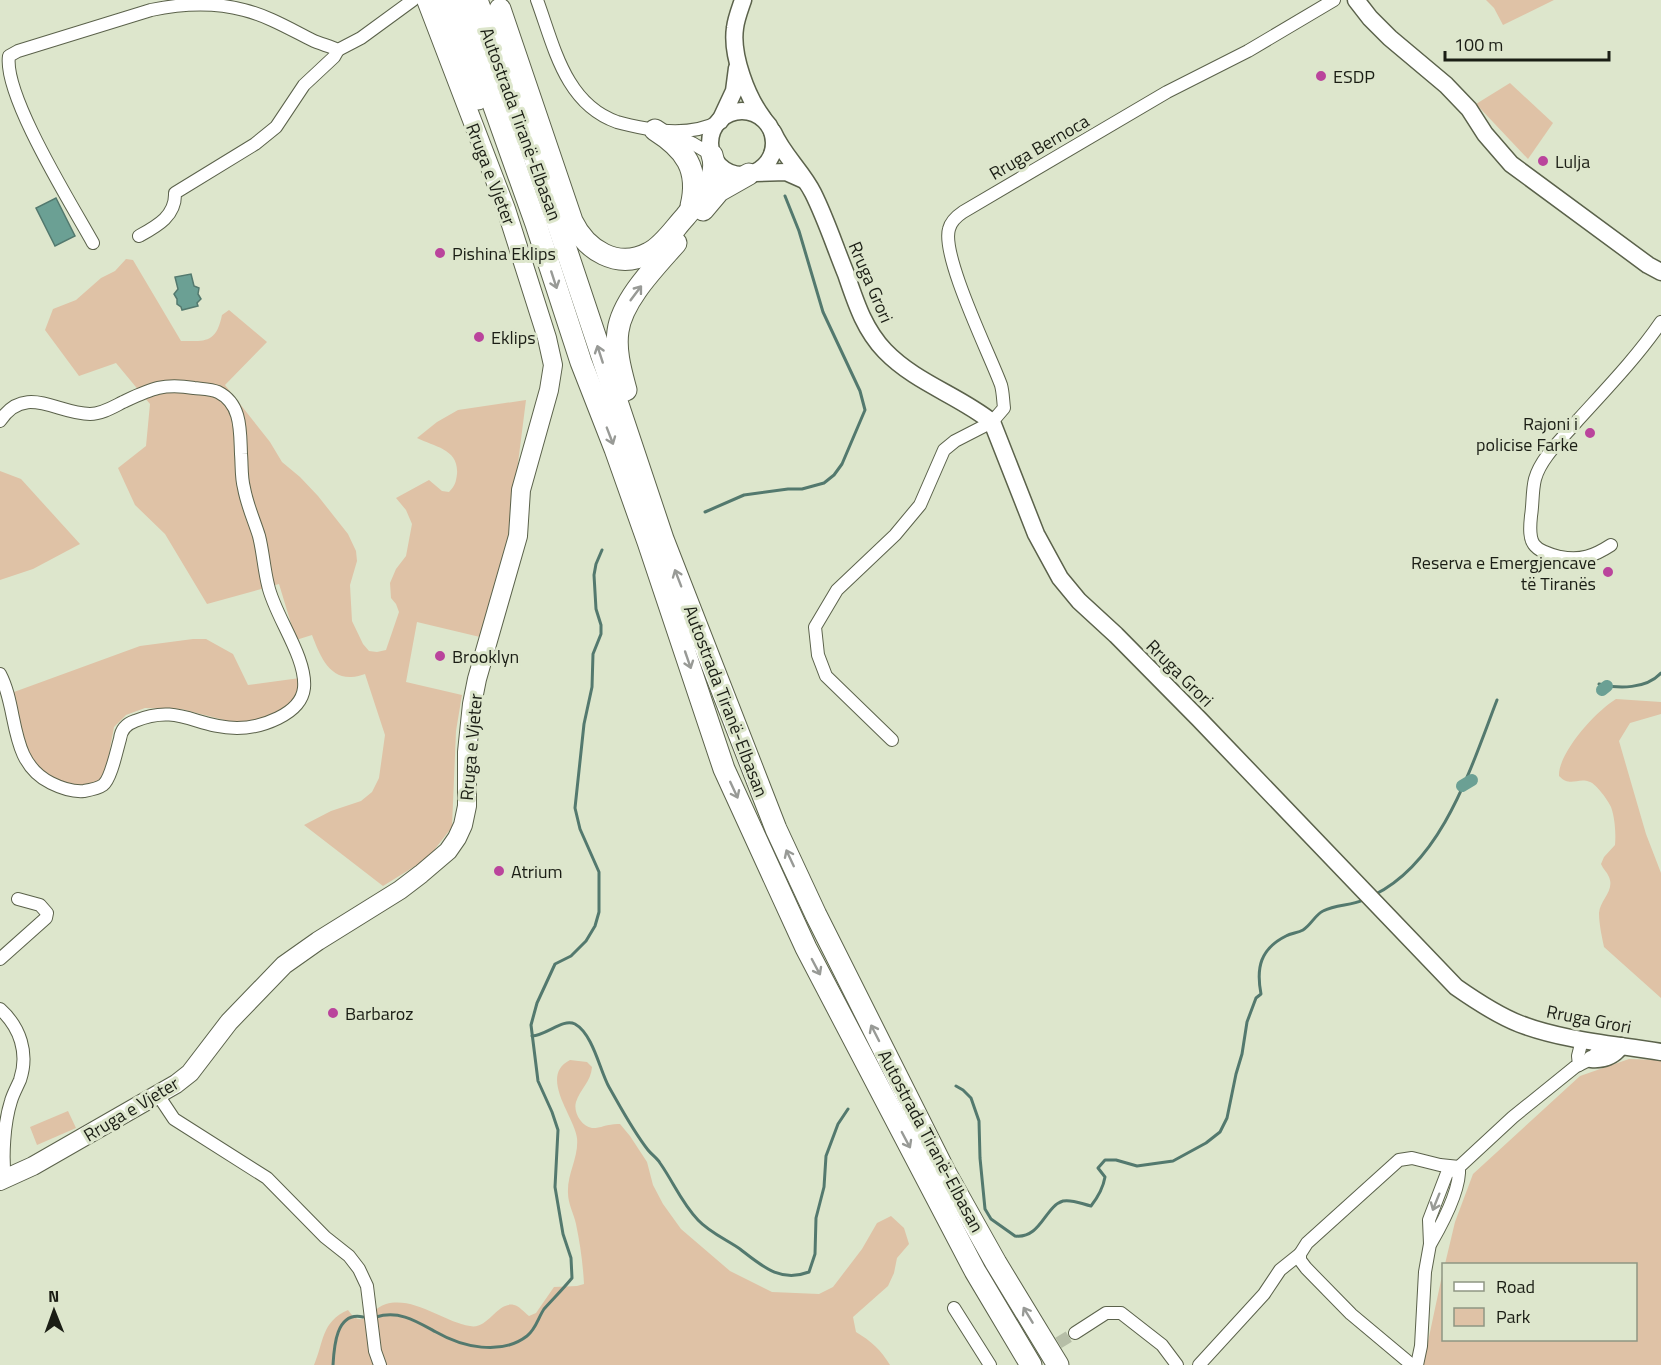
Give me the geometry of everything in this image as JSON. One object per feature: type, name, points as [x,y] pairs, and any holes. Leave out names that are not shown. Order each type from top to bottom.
[{"type":"highway","points":[[437,0],[516,191],[536,224]]},
{"type":"highway","name":"Autostrada Tiranë-Elbasan","points":[[456,0],[536,224],[581,362],[637,511],[724,769],[806,948],[975,1271],[1031,1365]]},
{"type":"highway","name":"Autostrada Tiranë-Elbasan","points":[[477,0],[549,198],[653,510],[736,731],[776,829],[816,915],[945,1172],[996,1263],[1058,1365]]},
{"type":"highway","points":[[498,4],[549,198]]},
{"type":"highway","points":[[498,4],[569,214],[582,238],[596,251],[622,259],[642,256],[660,245],[699,200],[709,182],[714,163],[712,155]]},
{"type":"highway","points":[[655,130],[675,143],[690,165],[694,188],[688,212]]},
{"type":"highway","points":[[653,510],[654,492],[650,462],[618,356],[617,332],[620,319],[645,281],[715,196],[724,188],[750,174]]},
{"type":"main road","name":"Rruga e Vjeter","points":[[2,1180],[33,1166],[158,1095],[190,1073],[229,1022],[284,965],[421,874],[448,851],[463,825],[467,806],[467,752],[472,704],[518,536],[521,490],[549,390],[553,365],[547,338],[506,209],[426,0]]},
{"type":"main road","points":[[743,0],[735,28],[738,58],[734,91],[714,130],[711,141],[712,155],[717,163],[728,171],[750,174],[786,172],[800,177],[809,185]]},
{"type":"main road","points":[[1356,0],[1383,31],[1446,85],[1469,109],[1485,134],[1511,164],[1648,265],[1661,272]]},
{"type":"main road","name":"Rruga Grori","points":[[738,58],[747,92],[818,202],[854,301],[872,336],[886,352],[913,375],[977,410],[992,422],[1036,534],[1060,578],[1078,601],[1116,635],[1199,719],[1456,987],[1488,1008],[1519,1024],[1566,1038],[1661,1052]]},
{"type":"main road","points":[[720,121],[741,112],[753,113],[768,125],[774,144],[770,159],[759,171],[750,174]]},
{"type":"main road","points":[[1585,1062],[1612,1055],[1621,1046]]},
{"type":"street","points":[[140,236],[163,223],[176,203],[175,193],[255,144],[276,127],[304,85],[334,57],[338,50],[361,38],[413,0]]},
{"type":"street","points":[[537,0],[564,72],[581,99],[598,112],[616,121],[679,137],[712,155]]},
{"type":"street","name":"Rruga Bernoca","points":[[992,422],[1004,408],[1002,387],[983,345],[950,254],[948,230],[956,218],[1167,92],[1248,51],[1334,0]]},
{"type":"street","points":[[93,243],[25,118],[9,75],[7,66],[9,57],[18,51],[151,10],[165,7],[201,6],[224,6],[244,10],[268,18],[338,50]]},
{"type":"street","points":[[655,130],[686,132],[705,128],[720,121]]},
{"type":"street","points":[[1611,545],[1596,554],[1576,560],[1536,548],[1531,543],[1530,532],[1535,479],[1557,445],[1646,343],[1661,322]]},
{"type":"street","points":[[0,421],[8,409],[29,402],[46,404],[78,414],[95,414],[167,385],[216,391],[226,397],[236,410],[240,427],[244,488],[259,536],[268,585],[299,660],[304,689],[290,711],[280,718],[252,725],[236,728],[172,713],[152,715],[130,723],[121,731],[109,778],[103,785],[86,791],[72,791],[44,780],[27,762],[14,727],[0,674]]},
{"type":"street","points":[[892,740],[826,676],[818,655],[815,627],[837,590],[895,535],[920,505],[944,450],[955,441],[992,422]]},
{"type":"street","points":[[0,960],[46,918],[47,913],[40,905],[18,899]]},
{"type":"street","points":[[0,1009],[20,1034],[23,1055],[21,1078],[10,1101],[2,1180]]},
{"type":"street","points":[[1417,1365],[1421,1346],[1425,1272],[1430,1244],[1429,1220],[1447,1173],[1459,1167],[1513,1117],[1585,1062],[1598,1050],[1590,1042],[1578,1056],[1585,1062]]},
{"type":"street","points":[[158,1095],[174,1119],[267,1178],[325,1237],[349,1256],[359,1269],[367,1286],[375,1350],[380,1365]]},
{"type":"street","points":[[1199,1365],[1251,1310],[1280,1270],[1300,1254],[1307,1243],[1399,1160],[1412,1158],[1459,1167]]},
{"type":"street","points":[[1300,1254],[1300,1260],[1306,1268],[1350,1314],[1412,1365]]},
{"type":"street","points":[[954,1308],[990,1365]]},
{"type":"street","points":[[1074,1333],[1106,1313],[1121,1313],[1162,1345],[1177,1365]]},
{"type":"green space","points":[[1486,0],[1554,0],[1503,25],[1494,8]]},
{"type":"green space","points":[[1510,83],[1553,123],[1528,159],[1476,104]]},
{"type":"green space","points":[[126,259],[133,260],[181,341],[197,341],[213,336],[222,315],[229,310],[267,342],[225,385],[270,442],[282,462],[318,496],[348,534],[356,551],[357,561],[350,585],[352,621],[369,651],[386,650],[399,612],[391,598],[390,583],[396,569],[406,556],[412,524],[406,510],[396,498],[429,480],[442,491],[449,492],[456,479],[457,466],[450,454],[417,438],[437,422],[458,410],[526,400],[508,542],[480,637],[417,622],[406,682],[462,695],[456,731],[452,827],[428,858],[383,886],[304,825],[331,811],[361,801],[372,792],[379,778],[385,735],[365,674],[351,677],[336,673],[326,663],[312,635],[296,640],[279,584],[207,604],[165,534],[135,505],[118,468],[146,446],[150,404],[116,363],[79,376],[45,330],[53,309],[76,300],[101,278],[115,271]]},
{"type":"green space","points":[[0,471],[21,479],[80,544],[33,569],[0,580]]},
{"type":"green space","points":[[206,639],[233,654],[248,685],[300,678],[301,689],[292,703],[272,717],[249,721],[228,721],[181,709],[145,708],[126,715],[114,727],[105,776],[95,783],[80,786],[63,783],[45,774],[32,762],[20,733],[14,692],[140,646]]},
{"type":"green space","points":[[1616,699],[1661,702],[1661,714],[1630,723],[1619,741],[1646,834],[1661,873],[1661,998],[1604,947],[1599,913],[1609,891],[1610,882],[1601,864],[1615,845],[1615,826],[1611,807],[1593,783],[1571,782],[1559,776],[1560,767],[1571,745],[1589,723]]},
{"type":"green space","points":[[1629,1059],[1661,1060],[1661,1365],[1423,1365],[1442,1276],[1442,1341],[1637,1341],[1637,1263],[1445,1263],[1455,1222],[1473,1174],[1580,1076]]},
{"type":"green space","points":[[570,1060],[587,1062],[592,1067],[590,1077],[575,1106],[581,1122],[592,1128],[620,1124],[647,1162],[653,1185],[681,1229],[730,1271],[772,1292],[819,1294],[833,1287],[862,1249],[877,1223],[891,1216],[904,1228],[909,1244],[897,1258],[888,1286],[853,1317],[856,1332],[875,1346],[890,1365],[314,1365],[328,1327],[333,1320],[348,1310],[358,1319],[363,1319],[381,1306],[397,1302],[418,1306],[460,1324],[476,1326],[508,1305],[518,1307],[529,1316],[536,1313],[554,1287],[584,1284],[579,1239],[568,1193],[577,1138],[561,1097],[557,1076],[561,1067]]},
{"type":"green space","points":[[68,1111],[76,1128],[37,1145],[30,1127]]},
{"type":"water","points":[[56,198],[75,236],[55,246],[36,208]]},
{"type":"water","points":[[191,274],[194,286],[199,288],[198,294],[201,299],[197,303],[198,306],[182,310],[174,294],[178,289],[175,277]]},
{"type":"waterway","points":[[705,512],[744,495],[802,489],[824,483],[842,464],[865,410],[860,391],[823,312],[799,231],[785,196]]},
{"type":"waterway","points":[[376,1317],[392,1315],[407,1318],[446,1337],[469,1345],[505,1346],[517,1342],[530,1333],[544,1309],[572,1278],[571,1258],[563,1234],[555,1187],[558,1130],[538,1081],[531,1025],[537,1003],[555,964],[571,956],[586,941],[595,926],[599,912],[599,872],[580,829],[575,808],[584,724],[592,687],[593,654],[601,634],[596,609],[594,575],[602,550]]},
{"type":"waterway","points":[[1599,684],[1615,687],[1640,685],[1661,673]]},
{"type":"waterway","points":[[1602,690],[1607,686]]},
{"type":"waterway","points":[[1374,895],[1398,880],[1419,860],[1436,836],[1465,782],[1497,700]]},
{"type":"waterway","points":[[1462,786],[1472,780]]},
{"type":"waterway","points":[[956,1086],[971,1098],[979,1121],[985,1209],[991,1219],[1015,1236],[1024,1236],[1037,1228],[1052,1209],[1063,1201],[1091,1206],[1103,1185],[1105,1177],[1098,1168],[1105,1160],[1116,1160],[1137,1166],[1173,1161],[1206,1143],[1220,1132],[1227,1118],[1247,1022],[1256,998],[1261,994],[1259,976],[1265,953],[1277,941],[1303,930],[1323,911],[1363,900]]},
{"type":"waterway","points":[[532,1036],[565,1023],[575,1024],[581,1029],[587,1036],[609,1087],[627,1119],[643,1143],[659,1161],[692,1213],[713,1232],[764,1267],[780,1274],[799,1275],[809,1272],[815,1254],[816,1218],[824,1187],[826,1156],[838,1124],[848,1109]]},
{"type":"waterway","points":[[333,1365],[336,1340],[342,1325],[347,1319],[363,1317]]},
{"type":"tunnel","points":[[1043,1352],[1075,1333]]},
{"type":"place","name":"ESDP","points":[[1321,76]]},
{"type":"place","name":"Lulja","points":[[1543,161]]},
{"type":"place","name":"Pishina Eklips","points":[[440,253]]},
{"type":"place","name":"Eklips","points":[[479,337]]},
{"type":"place","name":"Rajoni i policise Farke","points":[[1590,433]]},
{"type":"place","name":"Reserva e Emergjencave të Tiranës","points":[[1608,572]]},
{"type":"place","name":"Brooklyn","points":[[440,656]]},
{"type":"place","name":"Atrium","points":[[499,871]]},
{"type":"place","name":"Barbaroz","points":[[333,1013]]}]
